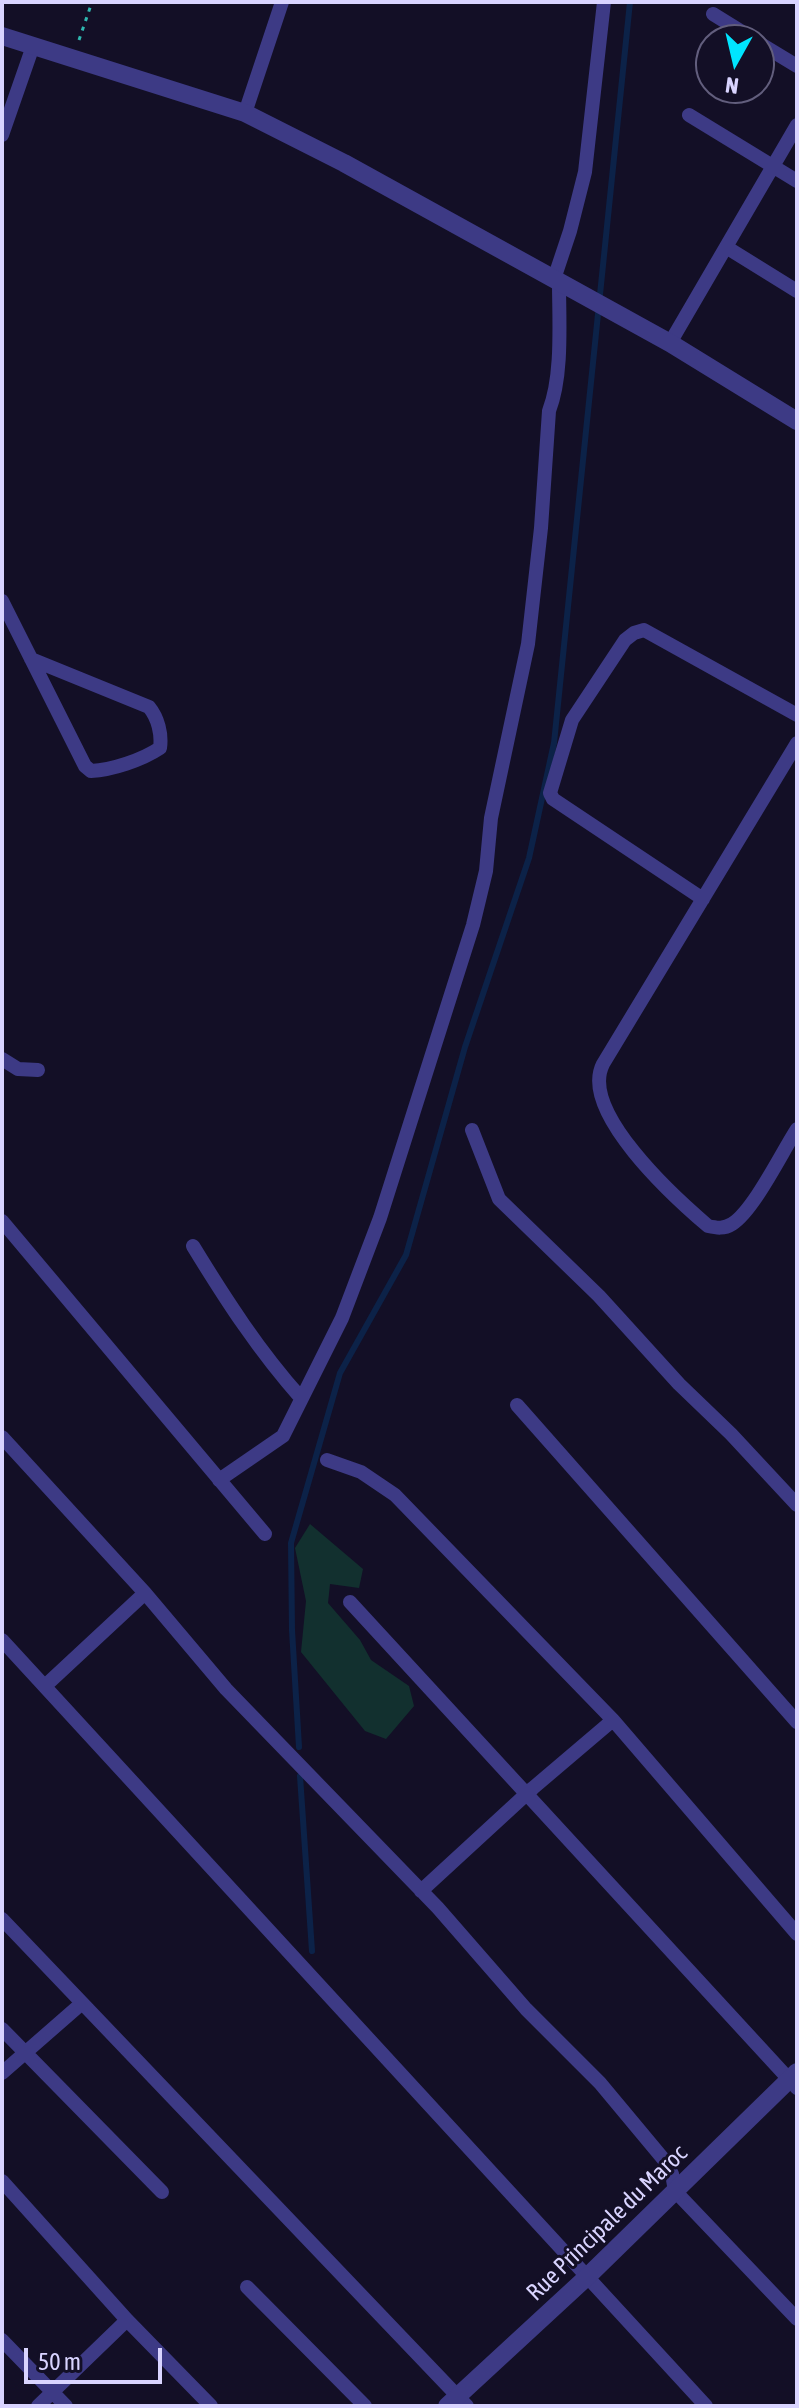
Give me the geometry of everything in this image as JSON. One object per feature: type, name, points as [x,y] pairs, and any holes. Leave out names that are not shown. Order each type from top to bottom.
[{"type":"street","points":[[245,113],[282,2]]},
{"type":"street","points":[[219,1480],[283,1436],[342,1318],[380,1218],[477,912],[486,871],[491,818],[528,644],[541,528],[549,411],[556,376],[559,281],[585,172],[604,2]]},
{"type":"street","points":[[713,14],[729,24]]},
{"type":"street","points":[[2,36],[245,113],[344,163],[629,320],[797,421]]},
{"type":"street","points":[[2,135],[33,46]]},
{"type":"street","points":[[775,52],[797,66]]},
{"type":"street","points":[[689,115],[797,181]]},
{"type":"street","points":[[670,343],[797,125]]},
{"type":"street","points":[[726,247],[797,291]]},
{"type":"street","points":[[2,601],[31,659],[85,766],[91,771],[151,754],[160,748],[156,714],[149,707],[31,659]]},
{"type":"street","points":[[703,899],[553,799],[550,793],[572,720],[625,640],[644,630],[797,715]]},
{"type":"street","points":[[797,743],[598,1073],[597,1085],[605,1109],[648,1170],[708,1226],[729,1226],[748,1208],[797,1129]]},
{"type":"street","points":[[2,1059],[18,1069],[38,1070]]},
{"type":"street","points":[[472,1130],[499,1199],[599,1296],[679,1384],[797,1505]]},
{"type":"street","points":[[2,1221],[265,1534]]},
{"type":"street","points":[[193,1246],[267,1360],[301,1398]]},
{"type":"street","points":[[517,1405],[797,1722]]},
{"type":"street","points":[[2,1437],[145,1593],[226,1689],[421,1891],[526,2009],[600,2083],[665,2161],[672,2174],[675,2191],[797,2319]]},
{"type":"street","points":[[327,1460],[361,1472],[395,1495],[613,1720],[797,1934]]},
{"type":"street","points":[[45,1686],[145,1593]]},
{"type":"street","points":[[350,1602],[794,2080]]},
{"type":"street","points":[[2,1640],[706,2406]]},
{"type":"street","points":[[421,1891],[613,1720]]},
{"type":"street","points":[[2,1919],[457,2403]]},
{"type":"street","points":[[2,2073],[81,2004]]},
{"type":"street","points":[[2,2029],[162,2192]]},
{"type":"street","name":"Rue Principale du Maroc","points":[[457,2403],[794,2080]]},
{"type":"street","points":[[2,2181],[127,2320],[211,2406]]},
{"type":"street","points":[[247,2287],[365,2406]]},
{"type":"street","points":[[38,2406],[127,2320]]},
{"type":"street","points":[[2,2340],[66,2406]]},
{"type":"path","points":[[72,59],[92,2]]},
{"type":"green space","points":[[310,1524],[363,1569],[359,1588],[330,1584],[328,1603],[360,1640],[371,1660],[409,1686],[414,1706],[386,1739],[365,1731],[301,1652],[306,1601],[295,1548]]},
{"type":"waterway","points":[[299,1747],[292,1630],[291,1543],[340,1373],[406,1255],[465,1047],[529,858],[554,743],[630,2]]},
{"type":"waterway","points":[[300,1776],[312,1951]]}]
